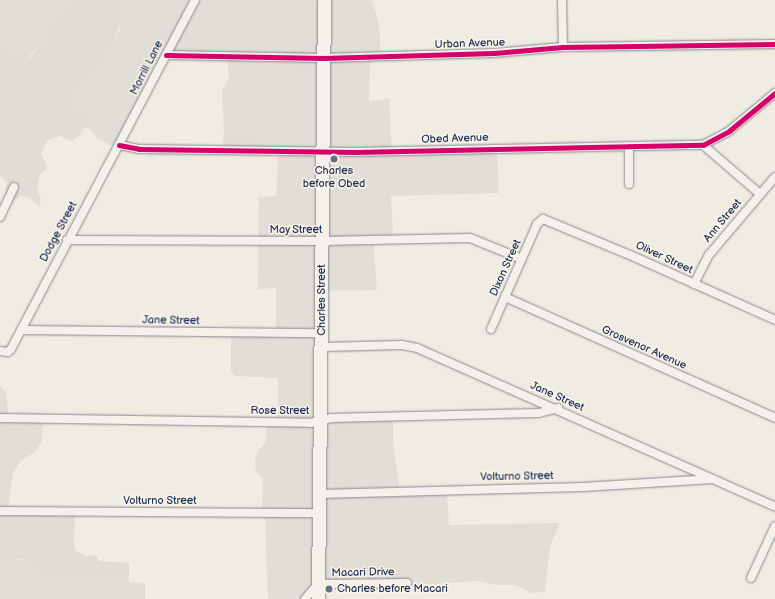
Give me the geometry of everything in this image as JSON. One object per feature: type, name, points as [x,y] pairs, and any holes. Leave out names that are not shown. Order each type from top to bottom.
[{"type":"main road","name":"Charles Street","points":[[318,599],[322,347],[324,0]]},
{"type":"street","name":"Morrill Lane","points":[[118,146],[194,0]]},
{"type":"street","points":[[562,0],[563,47]]},
{"type":"street","name":"Urban Avenue","points":[[166,55],[323,58],[494,53],[563,47],[775,44]]},
{"type":"street","name":"Obed Avenue","points":[[118,146],[139,149],[323,151],[703,145],[729,132],[775,93]]},
{"type":"street","points":[[703,145],[760,194]]},
{"type":"street","name":"Dodge Street","points":[[0,351],[8,352],[21,330],[67,240],[118,146]]},
{"type":"street","points":[[629,146],[629,184]]},
{"type":"street","name":"Ann Street","points":[[694,284],[709,256],[775,177]]},
{"type":"street","points":[[0,217],[14,187]]},
{"type":"street","name":"Oliver Street","points":[[543,219],[775,320]]},
{"type":"street","name":"Dixon Street","points":[[491,329],[537,224],[543,219]]},
{"type":"street","name":"May Street","points":[[67,240],[322,241],[470,238],[522,259]]},
{"type":"street","name":"Grosvenor Avenue","points":[[505,297],[775,418]]},
{"type":"street","name":"Jane Street","points":[[21,330],[321,333]]},
{"type":"street","name":"Jane Street","points":[[322,347],[402,345],[417,348],[558,408],[775,507]]},
{"type":"street","name":"Rose Street","points":[[0,418],[310,423],[331,418],[539,413],[558,408]]},
{"type":"street","name":"Volturno Street","points":[[320,494],[582,487],[714,479]]},
{"type":"street","name":"Volturno Street","points":[[0,512],[320,513]]},
{"type":"street","points":[[751,578],[775,526]]},
{"type":"street","name":"Macari Drive","points":[[318,584],[408,583]]},
{"type":"street","points":[[305,599],[318,584]]},
{"type":"shaded area","points":[[0,0],[71,0],[66,11],[52,25],[46,38],[26,60],[0,50]]},
{"type":"shaded area","points":[[71,0],[121,0],[117,15],[122,18],[115,40],[110,41],[101,63],[94,66],[91,77],[75,87],[71,96],[75,107],[95,119],[89,128],[84,128],[77,138],[71,141],[60,136],[48,140],[41,153],[48,168],[40,174],[37,189],[41,201],[39,207],[31,199],[22,196],[10,202],[5,192],[7,182],[0,176],[0,50],[26,59],[30,58],[46,38],[52,25],[66,11]]},
{"type":"shaded area","points":[[121,0],[372,0],[379,25],[381,57],[370,59],[369,101],[389,99],[392,153],[497,152],[499,193],[391,196],[393,235],[373,237],[377,290],[322,291],[321,420],[393,420],[393,444],[400,492],[447,492],[449,525],[560,523],[550,547],[545,592],[531,593],[516,585],[498,585],[479,581],[401,586],[321,586],[319,599],[268,599],[265,516],[262,513],[263,480],[256,471],[255,461],[256,453],[266,442],[267,423],[278,420],[278,378],[236,376],[231,371],[231,336],[276,334],[276,288],[258,289],[259,197],[276,196],[278,154],[222,152],[224,133],[222,91],[229,76],[227,59],[166,59],[117,148],[98,139],[89,128],[95,119],[75,107],[71,96],[75,87],[91,77],[94,66],[101,63],[110,40],[115,40],[121,28],[117,15]]},
{"type":"shaded area","points":[[0,385],[6,393],[9,419],[44,422],[41,443],[35,452],[21,461],[13,472],[8,509],[0,513]]},
{"type":"shaded area","points":[[0,513],[75,514],[74,545],[77,552],[86,556],[96,555],[98,561],[129,563],[129,582],[32,572],[33,560],[26,558],[0,561]]},
{"type":"shaded area","points":[[8,558],[16,561],[26,558],[33,560],[33,572],[145,584],[145,599],[0,599],[0,561]]},
{"type":"cycle path","points":[[166,55],[323,58],[494,53],[563,47],[775,44]]},
{"type":"cycle path","points":[[119,145],[139,149],[355,152],[703,145],[729,131],[775,93]]},
{"type":"place","name":"Charles before Obed","points":[[334,159]]},
{"type":"place","name":"Charles before Macari","points":[[329,589]]}]
